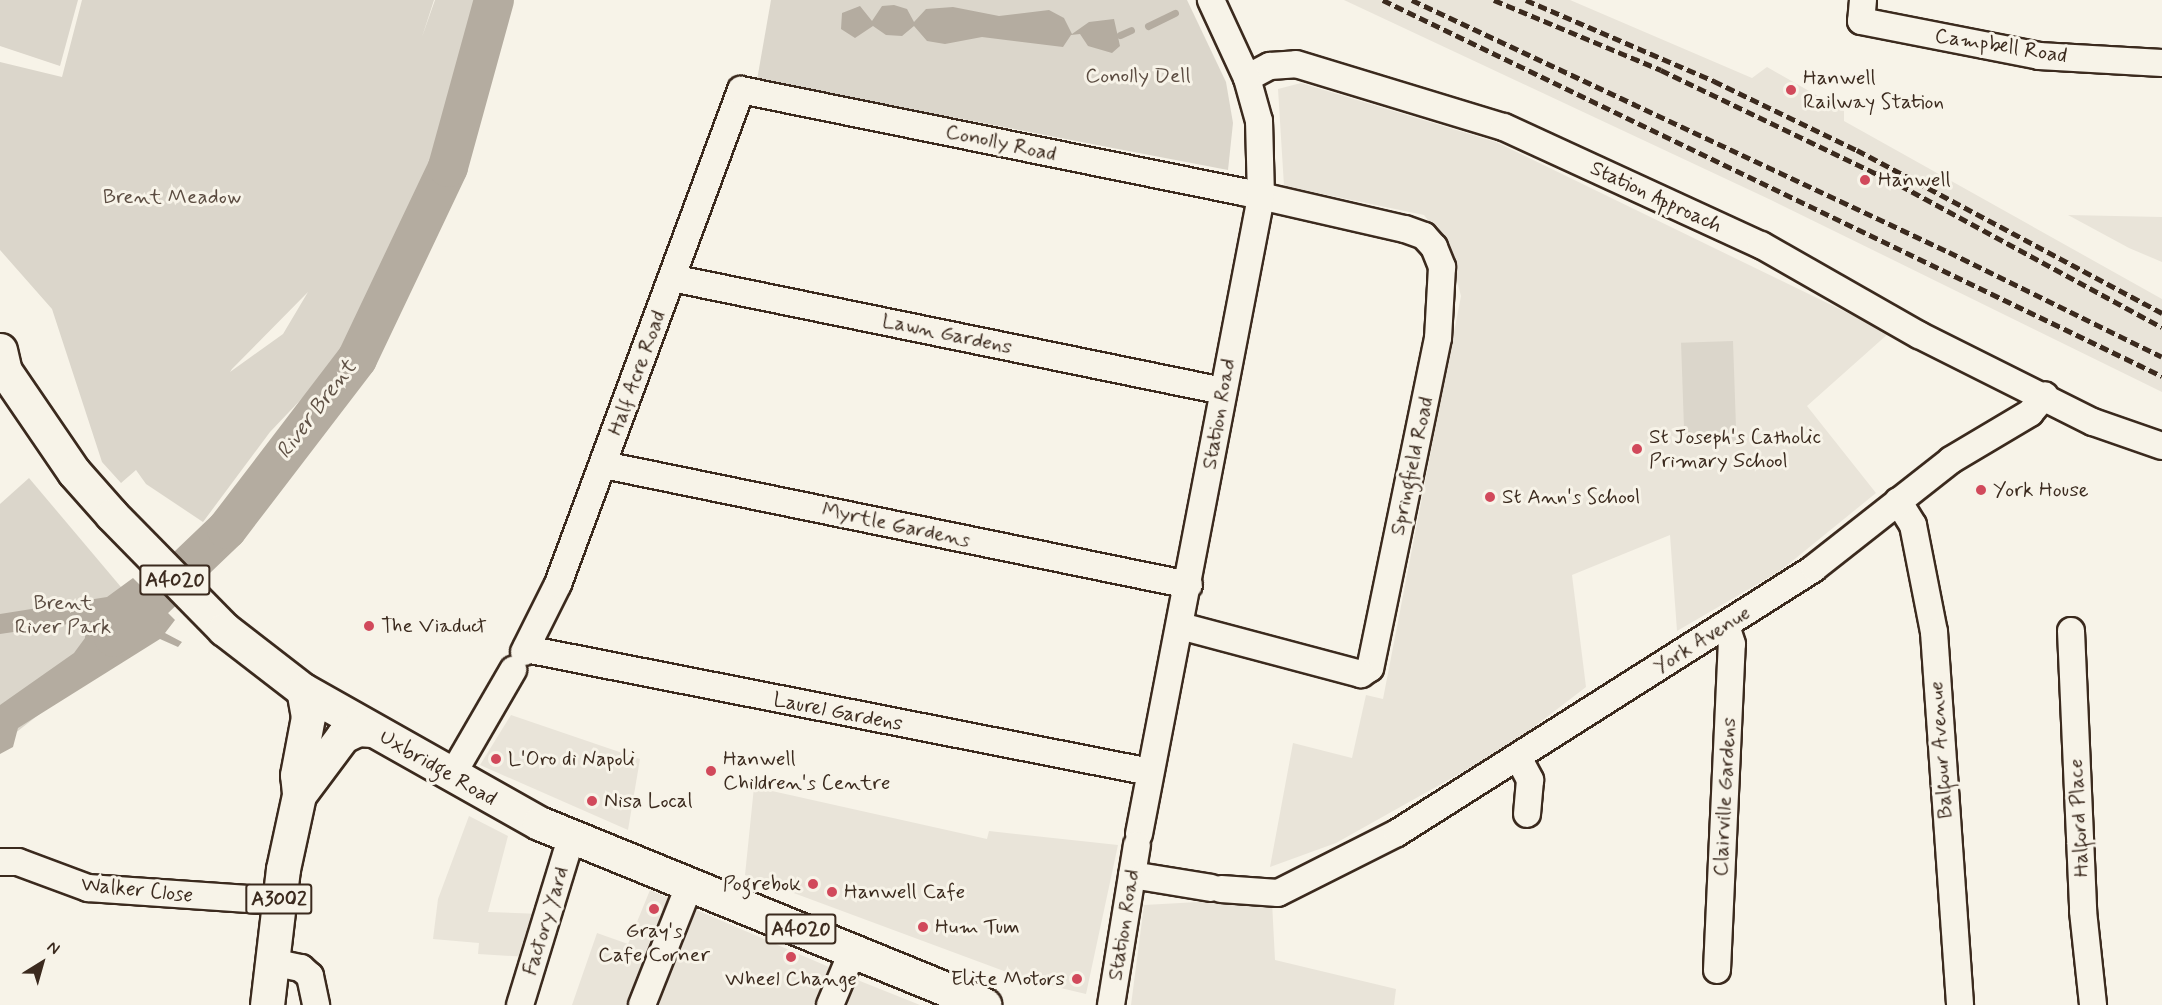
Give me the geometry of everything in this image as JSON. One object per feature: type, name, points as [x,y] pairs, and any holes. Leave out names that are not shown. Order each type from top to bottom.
[{"type":"main road","name":"Uxbridge Road","points":[[2,364],[74,472],[125,530],[224,629],[303,690],[452,777],[571,838],[854,950],[984,1005]]},
{"type":"main road","name":"A3002","points":[[267,1005],[278,902],[299,795],[297,775],[308,717],[303,690]]},
{"type":"main road","name":"A3002","points":[[299,795],[343,736],[358,729],[372,730]]},
{"type":"street","name":"Station Road","points":[[1111,1005],[1150,772],[1188,585],[1261,197],[1259,121],[1247,78],[1211,0]]},
{"type":"street","name":"Campbell Road","points":[[1863,0],[1861,21],[2039,56],[2162,63]]},
{"type":"street","name":"Station Approach","points":[[1247,78],[1270,66],[1296,64],[1504,127],[1761,245],[1919,335],[2045,395]]},
{"type":"street","name":"Conolly Road","points":[[741,90],[1261,197]]},
{"type":"street","name":"Half Acre Road","points":[[452,777],[521,657],[558,584],[741,90]]},
{"type":"street","name":"Springfield Road","points":[[1180,626],[1361,674],[1371,668],[1438,338],[1442,267],[1424,236],[1261,197]]},
{"type":"street","name":"Lawn Gardens","points":[[672,278],[1223,391]]},
{"type":"street","points":[[2045,395],[2092,422],[2162,446]]},
{"type":"street","name":"York Avenue","points":[[1132,875],[1216,888],[1278,893],[1397,833],[1519,759],[1814,568],[1951,460],[2030,413],[2045,395]]},
{"type":"street","name":"Myrtle Gardens","points":[[604,465],[1188,585]]},
{"type":"street","name":"Balfour Avenue","points":[[1898,501],[1913,525],[1934,632],[1960,1005]]},
{"type":"street","name":"Clairville Gardens","points":[[1718,970],[1732,644],[1726,626]]},
{"type":"street","name":"Halford Place","points":[[2071,631],[2083,911],[2093,1005]]},
{"type":"street","name":"Laurel Gardens","points":[[521,657],[1150,772]]},
{"type":"street","points":[[1519,759],[1530,780],[1527,814]]},
{"type":"street","name":"Factory Yard","points":[[520,1005],[571,838]]},
{"type":"street","name":"Walker Close","points":[[0,862],[18,862],[88,888],[278,902]]},
{"type":"street","points":[[642,1005],[690,886]]},
{"type":"street","points":[[830,1005],[854,950]]},
{"type":"street","points":[[272,962],[301,968],[310,976],[316,1005]]},
{"type":"shaded area","points":[[1344,0],[1570,0],[1752,78],[1767,67],[1844,111],[1844,121],[2162,299],[2162,392],[1771,200]]},
{"type":"shaded area","points":[[894,5],[907,9],[914,22],[926,9],[953,7],[999,16],[1049,10],[1064,18],[1072,34],[1089,22],[1114,19],[1120,46],[1112,53],[1088,46],[1080,34],[1071,35],[1063,47],[982,37],[945,44],[927,41],[914,26],[902,36],[886,35],[873,26],[855,38],[841,29],[842,13],[860,6],[872,21],[882,6]]},
{"type":"shaded area","name":"St Joseph's Catholic Primary School","points":[[1301,83],[1496,142],[1889,333],[1807,406],[1876,493],[1780,571],[1677,631],[1670,535],[1572,575],[1586,687],[1509,746],[1336,843],[1270,867],[1293,743],[1352,758],[1366,695],[1383,699],[1461,296],[1448,247],[1424,215],[1284,186],[1278,89]]},
{"type":"shaded area","points":[[2068,215],[2162,217],[2162,262],[2129,248]]},
{"type":"shaded area","points":[[133,578],[175,620],[165,633],[182,642],[178,647],[160,639],[18,728],[13,747],[0,754],[0,705],[74,653],[85,638],[85,629],[82,622],[0,634],[0,614],[107,597]]},
{"type":"shaded area","points":[[511,715],[640,759],[628,830],[480,765]]},
{"type":"shaded area","points":[[754,787],[987,839],[989,831],[1118,845],[1086,994],[1031,981],[745,875]]},
{"type":"shaded area","points":[[469,816],[508,836],[488,912],[542,914],[529,957],[478,954],[479,943],[433,939],[438,899]]},
{"type":"shaded area","points":[[650,890],[829,967],[813,1005],[572,1005],[597,933],[628,944]]},
{"type":"shaded area","points":[[1235,900],[1272,902],[1275,960],[1396,989],[1394,1005],[1131,1005],[1144,905]]},
{"type":"shaded area","points":[[855,979],[920,1005],[843,1005]]},
{"type":"green space","points":[[0,0],[78,0],[60,66],[0,46]]},
{"type":"green space","name":"Brent Meadow","points":[[82,0],[434,0],[422,37],[435,0],[483,0],[435,164],[346,352],[270,432],[203,522],[146,484],[136,470],[121,483],[102,462],[52,309],[0,250],[0,62],[62,77]],"holes":[[[308,292],[283,334],[230,372]]]},
{"type":"green space","name":"Conolly Dell","points":[[771,0],[1187,0],[1226,82],[1233,123],[1228,170],[757,80]]},
{"type":"green space","points":[[1733,341],[1737,443],[1685,445],[1681,343]]},
{"type":"green space","name":"Brent River Park","points":[[29,478],[153,625],[0,745],[0,504]]},
{"type":"waterway","name":"River Brent","points":[[114,637],[227,529],[357,359],[448,167],[494,0]]},
{"type":"waterway","points":[[1148,26],[1175,13]]},
{"type":"waterway","points":[[1120,35],[1131,30]]},
{"type":"railway","points":[[1383,0],[2162,376]]},
{"type":"railway","points":[[1412,0],[1949,252],[2162,357]]},
{"type":"railway","points":[[1494,0],[1661,70],[1900,185],[2162,327]]},
{"type":"railway","points":[[1526,0],[1714,81],[1857,150],[2162,313]]},
{"type":"place","name":"Hanwell Railway Station","points":[[1791,90]]},
{"type":"place","name":"Hanwell","points":[[1865,180]]},
{"type":"place","name":"St Joseph's Catholic Primary School","points":[[1637,449]]},
{"type":"place","name":"York House","points":[[1981,490]]},
{"type":"place","name":"St Ann's School","points":[[1490,497]]},
{"type":"place","name":"The Viaduct","points":[[369,626]]},
{"type":"place","name":"L'Oro di Napoli","points":[[496,759]]},
{"type":"place","name":"Hanwell Children's Centre","points":[[711,771]]},
{"type":"place","name":"Nisa Local","points":[[592,801]]},
{"type":"place","name":"Pogrebok","points":[[813,884]]},
{"type":"place","name":"Hanwell Cafe","points":[[832,892]]},
{"type":"place","name":"Gray's Cafe Corner","points":[[654,909]]},
{"type":"place","name":"Hum Tum","points":[[923,927]]},
{"type":"place","name":"Wheel Change","points":[[791,957]]},
{"type":"place","name":"Elite Motors","points":[[1077,979]]}]
